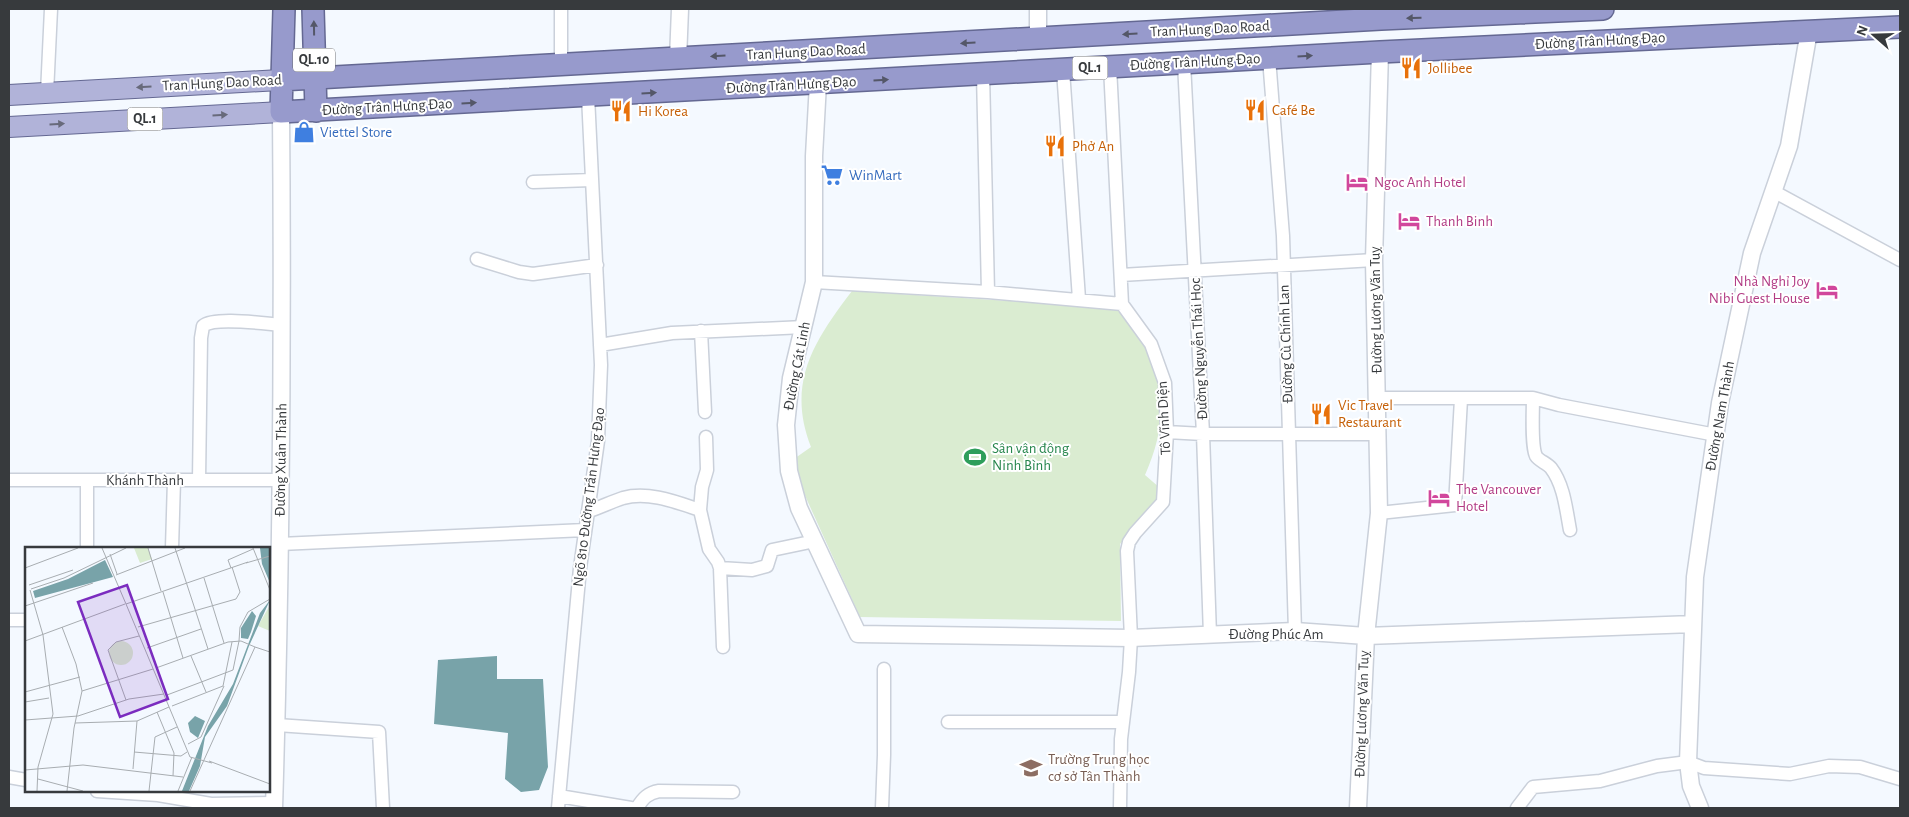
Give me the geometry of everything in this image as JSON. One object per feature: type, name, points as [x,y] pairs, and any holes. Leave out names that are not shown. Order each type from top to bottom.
[{"type":"highway","name":"QL.10","points":[[280,80],[284,9]]},
{"type":"highway","name":"QL.10","points":[[313,9],[316,111]]},
{"type":"highway","points":[[1245,27],[1287,9]]},
{"type":"highway","name":"Tran Hung Dao Road","points":[[280,80],[1593,9]]},
{"type":"highway","points":[[1380,52],[1381,19]]},
{"type":"highway","name":"Đường Trân Hưng Đạo","points":[[281,112],[1380,52],[1900,27]]},
{"type":"highway","points":[[280,80],[281,112]]},
{"type":"main road","name":"Tran Hung Dao Road","points":[[9,95],[280,80]]},
{"type":"main road","name":"Tran Hung Dao Road","points":[[9,127],[281,112]]},
{"type":"street","points":[[47,93],[51,9]]},
{"type":"street","points":[[560,65],[561,9]]},
{"type":"street","points":[[678,59],[680,9]]},
{"type":"street","points":[[1038,9],[1038,39]]},
{"type":"street","name":"Đường Nam Thành","points":[[1700,808],[1691,786],[1688,762],[1695,577],[1720,403],[1752,253],[1789,146],[1809,31]]},
{"type":"street","name":"Đường Lương Văn Tuỵ","points":[[1358,808],[1366,636],[1379,513],[1374,260],[1380,52]]},
{"type":"street","name":"Đường Cù Chính Lan","points":[[1270,58],[1284,265],[1295,631]]},
{"type":"street","name":"Đường Nguyễn Thái Học","points":[[1184,63],[1203,434],[1210,634]]},
{"type":"street","points":[[814,282],[988,292],[1122,304],[1110,67]]},
{"type":"street","points":[[1063,70],[1079,299]]},
{"type":"street","points":[[983,74],[988,292]]},
{"type":"street","name":"Đường Cát Linh","points":[[818,83],[814,156],[814,282],[791,378],[786,425],[789,471],[799,508],[858,634]]},
{"type":"street","name":"Ngõ 810 Đường Trần Hưng Đạo","points":[[558,802],[585,530],[590,510],[598,441],[600,345],[588,96]]},
{"type":"street","name":"Đường Xuân Thành","points":[[274,806],[277,725],[274,624],[280,544],[282,480],[281,112]]},
{"type":"street","points":[[533,182],[592,180]]},
{"type":"street","points":[[1773,191],[1900,260]]},
{"type":"street","points":[[477,259],[532,274],[597,265]]},
{"type":"street","points":[[1121,275],[1374,260]]},
{"type":"street","name":"Tô Vĩnh Diện","points":[[1120,808],[1123,722],[1130,672],[1131,638],[1127,551],[1129,542],[1135,533],[1163,502],[1167,432],[1165,383],[1151,344],[1122,304]]},
{"type":"street","points":[[199,480],[201,338],[204,326],[208,323],[236,321],[283,325]]},
{"type":"street","points":[[600,345],[672,333],[804,327]]},
{"type":"street","points":[[701,331],[705,412]]},
{"type":"street","points":[[1377,398],[1533,398],[1559,405],[1716,435]]},
{"type":"street","points":[[1533,398],[1534,447],[1536,456],[1550,466],[1557,478],[1564,497],[1570,530]]},
{"type":"street","points":[[1379,513],[1455,506],[1461,399]]},
{"type":"street","points":[[1167,432],[1203,434],[1378,434]]},
{"type":"street","points":[[706,437],[708,470],[702,487],[700,510],[709,549],[720,568],[723,647]]},
{"type":"street","name":"Khánh Thành","points":[[9,480],[282,480]]},
{"type":"street","points":[[86,480],[87,547]]},
{"type":"street","points":[[172,547],[174,480]]},
{"type":"street","points":[[590,510],[624,498],[643,496],[674,501],[700,510]]},
{"type":"street","points":[[280,544],[585,530]]},
{"type":"street","points":[[720,568],[752,570],[767,566],[772,550],[815,541]]},
{"type":"street","points":[[9,620],[25,620]]},
{"type":"street","name":"Đường Phúc Am","points":[[858,634],[1131,638],[1295,631],[1366,636],[1693,624]]},
{"type":"street","points":[[882,808],[884,669]]},
{"type":"street","points":[[948,722],[1123,722]]},
{"type":"street","points":[[277,725],[379,732],[384,808]]},
{"type":"street","points":[[1517,808],[1533,787],[1600,781],[1656,766],[1688,762],[1704,768],[1790,774],[1829,766],[1860,767],[1900,779]]},
{"type":"street","points":[[9,777],[25,780]]},
{"type":"street","points":[[113,792],[185,795],[211,804],[274,806]]},
{"type":"street","points":[[637,808],[643,798],[651,792],[733,792]]},
{"type":"street","points":[[558,802],[631,808]]},
{"type":"green space","name":"Sân vận động Ninh Bình","points":[[852,291],[1121,308],[1121,314],[1148,352],[1160,390],[1161,410],[1154,453],[1145,475],[1160,488],[1157,504],[1120,544],[1121,621],[860,617],[791,461],[811,447],[804,424],[802,403],[803,383],[808,364],[826,327]]},
{"type":"water","points":[[497,656],[497,679],[543,679],[548,767],[539,790],[521,792],[505,779],[508,733],[434,724],[438,660]]},
{"type":"place","name":"Jollibee","points":[[1411,68]]},
{"type":"place","name":"Café Be","points":[[1255,110]]},
{"type":"place","name":"Hi Korea","points":[[621,111]]},
{"type":"place","name":"Viettel Store","points":[[304,132]]},
{"type":"place","name":"Phở An","points":[[1055,146]]},
{"type":"place","name":"WinMart","points":[[832,175]]},
{"type":"place","name":"Ngoc Anh Hotel","points":[[1357,182]]},
{"type":"place","name":"Thanh Binh","points":[[1409,221]]},
{"type":"place","name":"Nhà Nghỉ Joy Nibi Guest House","points":[[1827,290]]},
{"type":"place","name":"Vic Travel Restaurant","points":[[1321,414]]},
{"type":"place","name":"Sân vận động Ninh Bình","points":[[975,457]]},
{"type":"place","name":"The Vancouver Hotel","points":[[1439,498]]},
{"type":"place","name":"Trường Trung học cơ sở Tân Thành","points":[[1031,768]]}]
